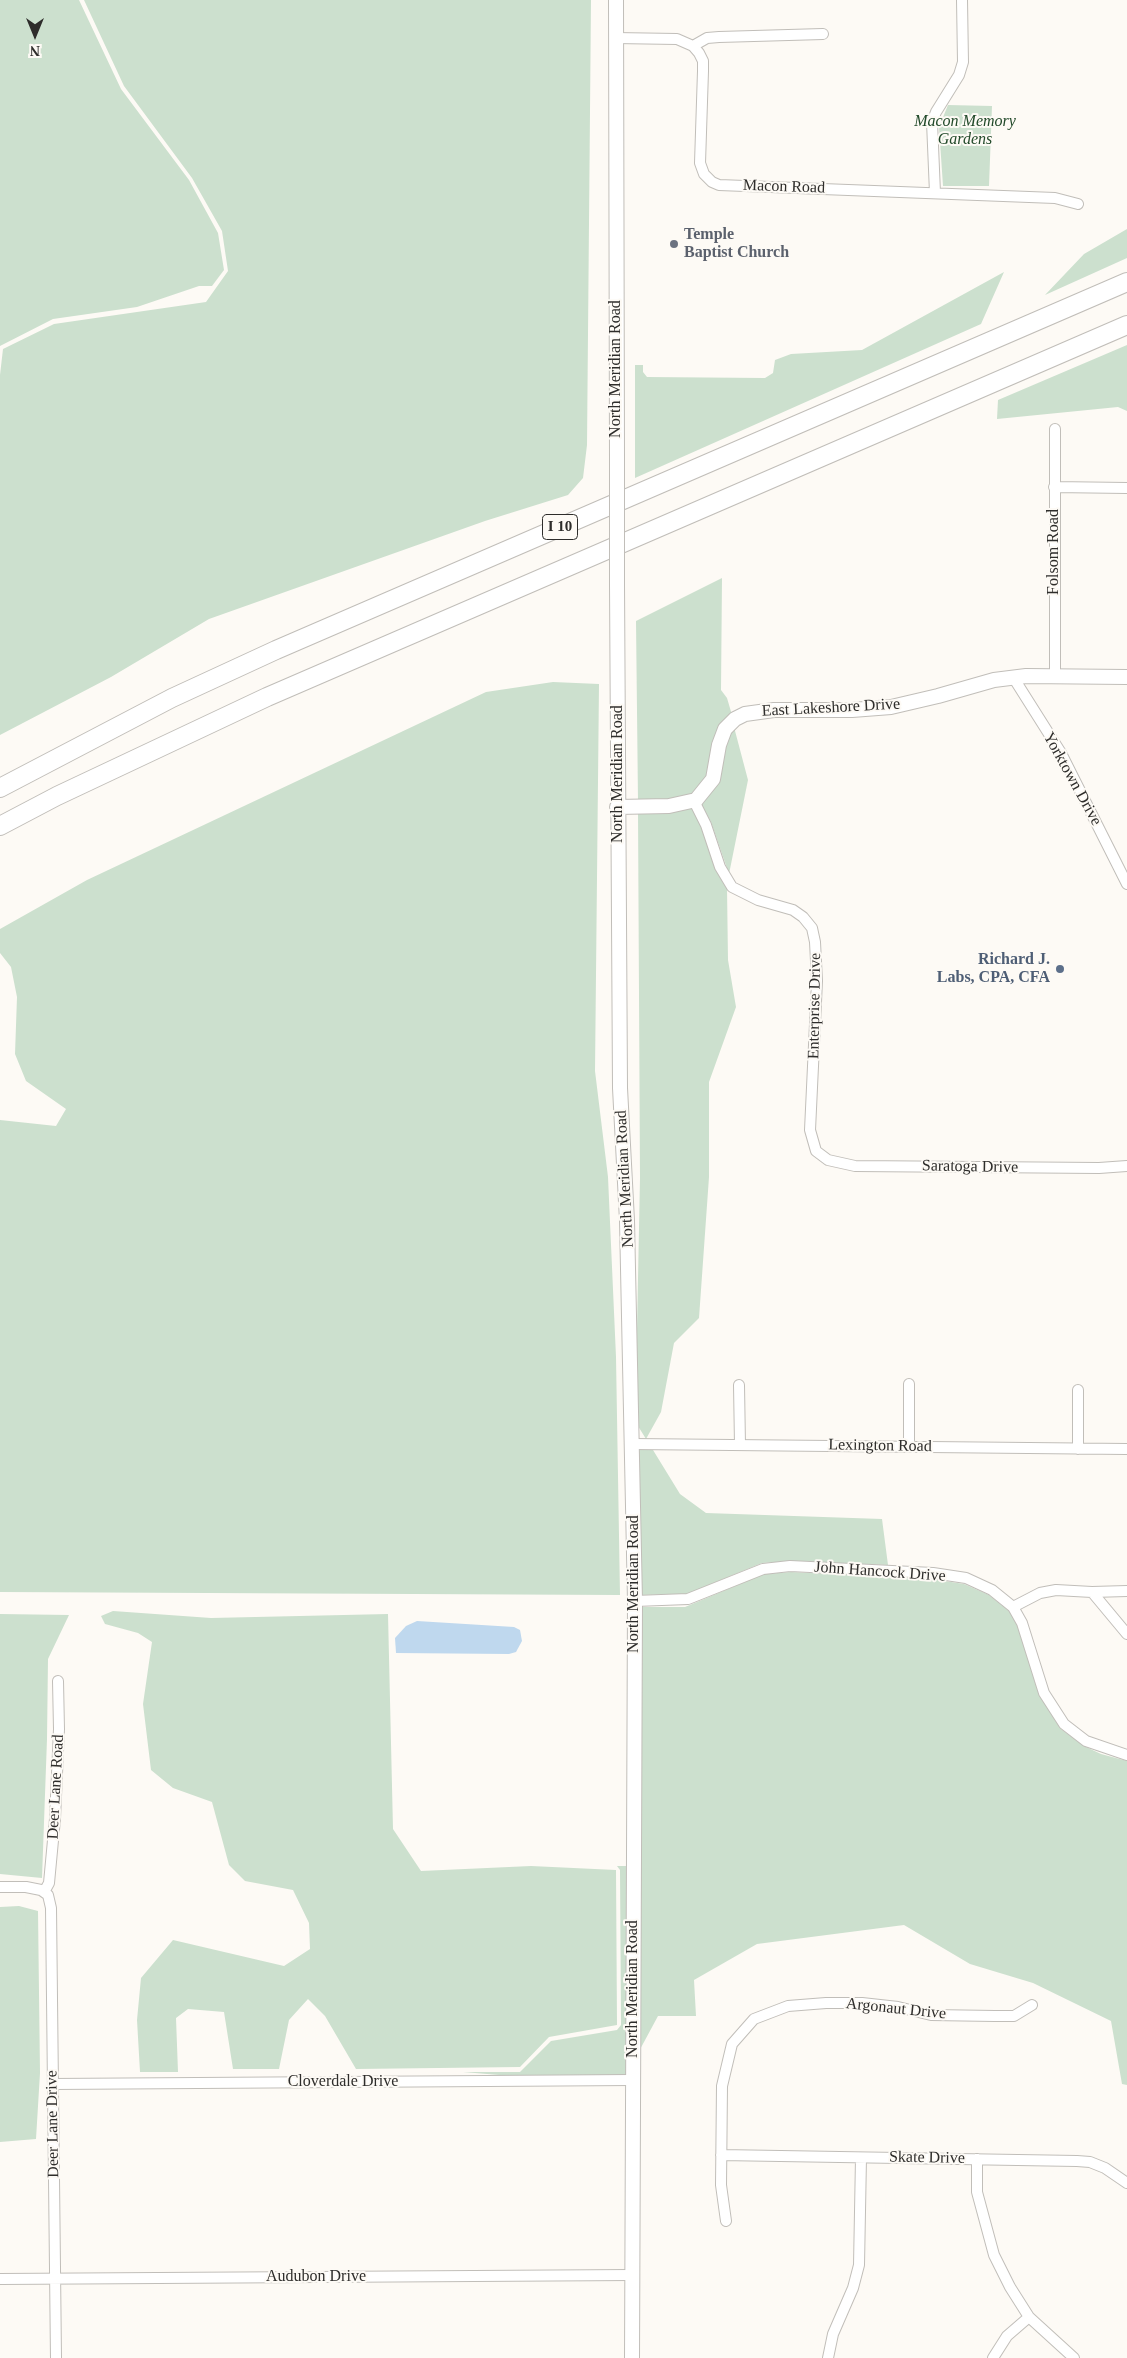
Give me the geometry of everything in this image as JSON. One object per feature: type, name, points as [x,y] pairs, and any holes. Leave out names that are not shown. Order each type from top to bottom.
[{"type":"highway","name":"I 10","points":[[0,788],[172,698],[276,650],[1127,282]]},
{"type":"highway","name":"I 10","points":[[0,826],[66,792],[266,697],[1127,324]]},
{"type":"main road","name":"North Meridian Road","points":[[616,0],[617,807],[620,1088],[627,1212],[635,1601],[632,2358]]},
{"type":"main road","name":"East Lakeshore Drive","points":[[694,801],[708,789],[713,779],[719,746],[725,729],[735,719],[744,714],[774,710],[852,710],[891,707],[994,680],[1013,677],[1055,675],[1127,677]]},
{"type":"main road","points":[[617,807],[670,806],[694,801]]},
{"type":"street","points":[[935,193],[932,122],[936,112],[959,75],[963,62],[962,0]]},
{"type":"street","points":[[615,38],[677,39],[693,46],[707,38],[719,36],[823,34]]},
{"type":"street","name":"Macon Road","points":[[693,46],[703,61],[700,163],[704,174],[712,182],[719,184],[1056,198],[1078,204]]},
{"type":"street","name":"Folsom Road","points":[[1055,429],[1055,675]]},
{"type":"street","points":[[1054,488],[1127,488]]},
{"type":"street","name":"Yorktown Drive","points":[[1013,677],[1060,753],[1127,884]]},
{"type":"street","name":"Enterprise Drive","points":[[694,801],[706,824],[720,867],[732,887],[758,900],[793,910],[804,917],[812,928],[815,942],[817,981],[810,1130],[816,1151]]},
{"type":"street","name":"Saratoga Drive","points":[[816,1151],[828,1160],[855,1166],[1089,1168],[1127,1166]]},
{"type":"street","points":[[909,1384],[909,1447]]},
{"type":"street","points":[[738,1385],[740,1445]]},
{"type":"street","points":[[1078,1390],[1078,1449]]},
{"type":"street","name":"Lexington Road","points":[[633,1444],[1127,1449]]},
{"type":"street","name":"John Hancock Drive","points":[[635,1601],[688,1599],[763,1569],[790,1566],[933,1573],[966,1578],[992,1590],[1013,1607],[1022,1623],[1044,1693],[1064,1724],[1086,1741],[1127,1755]]},
{"type":"street","points":[[1013,1607],[1040,1593],[1056,1590],[1127,1591]]},
{"type":"street","points":[[1092,1592],[1127,1634]]},
{"type":"street","name":"Deer Lane Road","points":[[44,1892],[49,1883],[55,1819],[59,1728],[58,1681]]},
{"type":"street","points":[[0,1887],[26,1887],[44,1892]]},
{"type":"street","name":"Deer Lane Drive","points":[[44,1892],[50,1900],[51,1908],[56,2358]]},
{"type":"street","name":"Argonaut Drive","points":[[726,2221],[722,2200],[722,2086],[732,2044],[754,2019],[788,2006],[826,2003],[862,2003],[898,2007],[931,2015],[995,2016],[1014,2016],[1032,2005]]},
{"type":"street","name":"Cloverdale Drive","points":[[53,2084],[632,2080]]},
{"type":"street","name":"Skate Drive","points":[[721,2155],[820,2155],[861,2158],[1022,2158],[1090,2162],[1113,2172],[1127,2184]]},
{"type":"street","points":[[828,2358],[834,2334],[853,2288],[859,2265],[861,2158]]},
{"type":"street","points":[[977,2159],[977,2192],[988,2242],[1010,2287],[1029,2317],[1074,2358]]},
{"type":"street","name":"Audubon Drive","points":[[0,2278],[632,2275]]},
{"type":"street","points":[[993,2358],[1007,2336],[1029,2317]]},
{"type":"green space","points":[[0,0],[79,0],[121,89],[189,180],[218,233],[224,270],[212,286],[199,286],[137,307],[53,319],[0,346]]},
{"type":"green space","points":[[84,0],[591,0],[587,445],[583,478],[568,495],[485,521],[209,619],[111,677],[0,735],[0,375],[3,349],[54,324],[206,302],[228,271],[222,231],[192,178],[124,86]]},
{"type":"green space","name":"Macon Memory Gardens","points":[[948,105],[992,106],[989,186],[943,186],[939,127]]},
{"type":"green space","points":[[1127,229],[1127,258],[1045,295],[1084,254]]},
{"type":"green space","points":[[1004,272],[981,324],[635,478],[635,365],[643,365],[643,372],[647,377],[765,378],[773,373],[775,360],[791,354],[862,350]]},
{"type":"green space","points":[[1127,345],[1127,411],[1118,407],[997,419],[998,400]]},
{"type":"green space","points":[[722,578],[721,690],[727,698],[732,715],[709,777],[692,796],[669,800],[638,801],[636,621]]},
{"type":"green space","points":[[553,682],[599,684],[595,1071],[608,1177],[616,1357],[620,1595],[0,1592],[0,1120],[56,1126],[66,1109],[26,1081],[15,1054],[17,997],[11,967],[0,953],[0,929],[87,880],[486,692]]},
{"type":"green space","points":[[734,727],[748,780],[729,874],[711,822],[701,803],[711,793],[718,781],[726,739]]},
{"type":"green space","points":[[692,808],[702,827],[716,870],[727,888],[728,960],[736,1007],[709,1082],[709,1177],[699,1318],[674,1343],[661,1412],[646,1439],[638,1426],[636,1379],[640,1178],[638,812],[669,812]]},
{"type":"green space","points":[[638,1450],[653,1450],[680,1494],[706,1513],[882,1519],[888,1565],[791,1561],[762,1563],[687,1594],[640,1595]]},
{"type":"green space","points":[[791,1572],[932,1579],[964,1584],[989,1595],[1009,1611],[1018,1626],[1039,1695],[1061,1729],[1084,1746],[1101,1754],[1127,1761],[1127,2085],[1122,2084],[1111,2021],[1033,1983],[970,1964],[904,1925],[757,1944],[694,1980],[696,2016],[658,2016],[637,2055],[640,1607],[685,1607],[764,1574]]},
{"type":"green space","points":[[113,1611],[211,1618],[388,1614],[393,1829],[421,1871],[531,1866],[616,1870],[617,2025],[549,2037],[520,2067],[356,2069],[325,2016],[308,1999],[289,2020],[279,2069],[233,2069],[224,2012],[188,2009],[176,2018],[178,2072],[140,2072],[137,2020],[141,1978],[173,1940],[284,1966],[310,1949],[309,1923],[293,1890],[245,1881],[229,1865],[212,1802],[173,1788],[151,1770],[143,1704],[152,1642],[138,1633],[105,1624],[101,1616]]},
{"type":"green space","points":[[0,1614],[69,1615],[48,1659],[42,1878],[0,1874]]},
{"type":"green space","points":[[617,1866],[628,1866],[627,2075],[511,2076],[463,2072],[520,2072],[551,2041],[617,2030],[621,2025],[620,1870]]},
{"type":"green space","points":[[19,1906],[38,1911],[40,2073],[36,2139],[0,2142],[0,1907]]},
{"type":"water","points":[[417,1621],[514,1627],[520,1630],[522,1641],[516,1652],[509,1654],[396,1653],[395,1638],[406,1626]]},
{"type":"place","name":"Temple Baptist Church","points":[[674,244]]},
{"type":"place","name":"Richard J. Labs, CPA, CFA","points":[[1060,969]]}]
